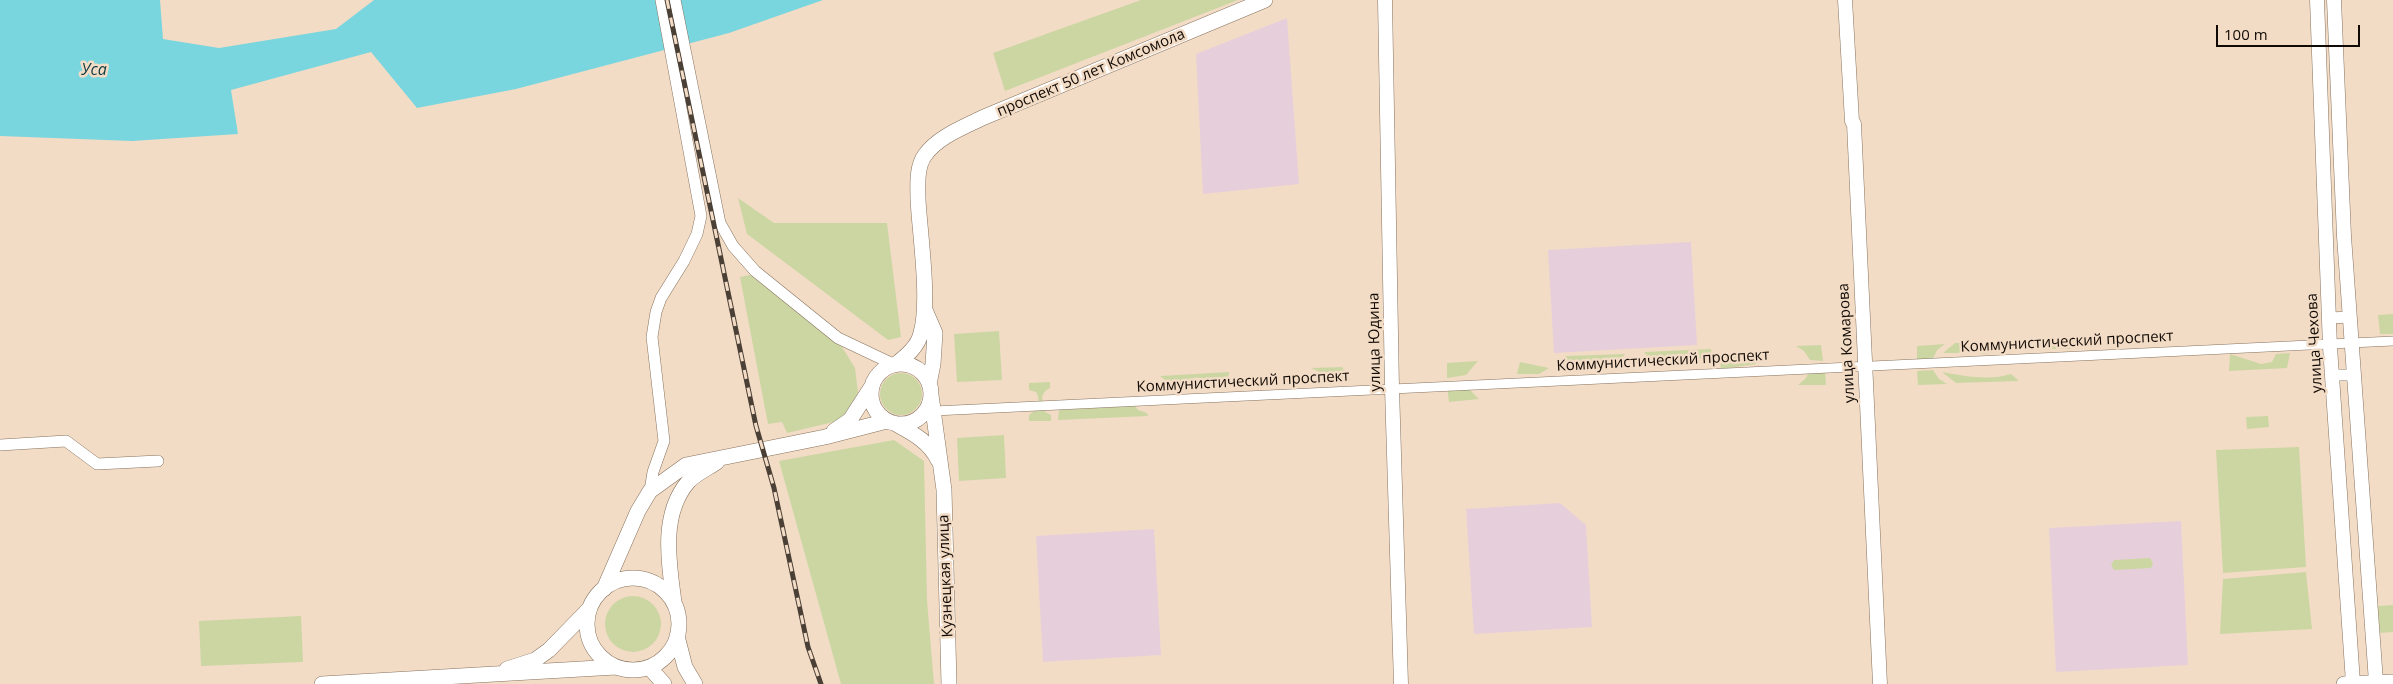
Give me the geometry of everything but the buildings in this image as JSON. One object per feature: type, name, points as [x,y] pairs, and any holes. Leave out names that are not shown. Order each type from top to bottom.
[{"type":"main road","name":"проспект 50 лет Комсомола","points":[[925,308],[917,182],[924,157],[947,135],[982,118],[1265,0]]},
{"type":"main road","points":[[825,437],[850,420],[883,371],[895,365],[913,348],[921,334],[925,308]]},
{"type":"main road","points":[[486,676],[535,660],[549,650],[590,608],[604,589],[638,511],[650,492],[686,466],[890,422],[902,424],[919,418],[925,412],[930,390],[935,333],[925,308]]},
{"type":"main road","points":[[895,365],[904,365],[919,371],[930,390]]},
{"type":"main road","points":[[874,382],[872,391],[875,408],[890,422],[920,437],[933,451],[942,469]]},
{"type":"main road","name":"Кузнецкая улица","points":[[930,390],[942,469],[949,684]]},
{"type":"main road","points":[[674,604],[669,531],[676,505],[688,482],[724,457]]},
{"type":"main road","points":[[604,589],[616,582],[629,578],[643,579],[656,584],[666,593],[678,614],[677,636],[686,667],[695,684]]},
{"type":"main road","points":[[590,608],[588,629],[594,649],[604,660],[616,667],[627,670],[649,667],[666,655],[677,636]]},
{"type":"main road","points":[[322,684],[397,678],[486,676],[616,667]]},
{"type":"main road","points":[[649,667],[664,684]]},
{"type":"main road","points":[[2344,684],[2393,682]]},
{"type":"street","points":[[650,492],[653,472],[664,441],[652,337],[661,298],[684,261],[697,234],[701,216],[661,0]]},
{"type":"street","points":[[675,0],[720,223],[733,246],[755,271],[838,338],[895,365]]},
{"type":"street","name":"улица Юдина","points":[[1384,0],[1392,388],[1401,684]]},
{"type":"street","name":"улица Комарова","points":[[1846,0],[1852,121],[1854,124],[1880,684]]},
{"type":"street","name":"улица Чехова","points":[[2316,0],[2330,344],[2353,683]]},
{"type":"street","points":[[2334,0],[2344,236],[2376,682]]},
{"type":"street","points":[[2330,318],[2350,317]]},
{"type":"street","name":"Коммунистический проспект","points":[[934,412],[1392,388],[2393,341]]},
{"type":"street","points":[[2332,375],[2354,374]]},
{"type":"street","points":[[0,445],[66,441],[97,464],[158,461]]},
{"type":"shaded area","points":[[1287,18],[1299,184],[1203,194],[1196,54]]},
{"type":"shaded area","points":[[1691,242],[1697,345],[1554,353],[1548,250]]},
{"type":"shaded area","points":[[1560,503],[1586,525],[1592,627],[1474,634],[1466,509]]},
{"type":"shaded area","points":[[2181,521],[2188,665],[2056,672],[2049,528]]},
{"type":"shaded area","points":[[1154,529],[1161,655],[1043,662],[1036,536]]},
{"type":"green space","points":[[1141,0],[1238,0],[1005,91],[993,53]]},
{"type":"green space","points":[[738,198],[774,223],[887,223],[901,337],[888,340],[747,234]]},
{"type":"green space","points":[[750,275],[842,347],[855,368],[858,392],[853,408],[842,420],[787,433],[782,422],[768,424],[740,277]]},
{"type":"green space","points":[[2393,314],[2393,334],[2380,334],[2378,315]]},
{"type":"green space","points":[[999,331],[1002,380],[957,382],[954,334]]},
{"type":"green space","points":[[2090,337],[2094,344],[2068,349],[2043,349],[2037,343],[2039,340]]},
{"type":"green space","points":[[2016,341],[2017,343],[2010,350],[1982,354],[1969,348],[1958,353],[1943,353],[1955,343]]},
{"type":"green space","points":[[1945,344],[1937,350],[1932,361],[1917,362],[1917,346]]},
{"type":"green space","points":[[1821,345],[1823,361],[1810,360],[1804,351],[1796,346]]},
{"type":"green space","points":[[1711,349],[1712,357],[1682,360],[1651,360],[1644,352]]},
{"type":"green space","points":[[1753,351],[1756,364],[1721,369],[1720,360]]},
{"type":"green space","points":[[2290,353],[2287,368],[2229,371],[2230,354],[2261,364],[2272,362],[2276,354]]},
{"type":"green space","points":[[1625,354],[1616,365],[1596,367],[1588,362],[1578,366],[1562,366],[1566,356]]},
{"type":"green space","points":[[1478,361],[1466,375],[1447,378],[1447,363]]},
{"type":"green space","points":[[1520,362],[1549,368],[1539,374],[1517,374]]},
{"type":"green space","points":[[1342,367],[1350,380],[1328,382],[1322,373],[1311,368]]},
{"type":"green space","points":[[1810,369],[1825,369],[1826,385],[1798,385],[1806,378]]},
{"type":"green space","points":[[1933,370],[1939,379],[1947,384],[1918,385],[1917,371]]},
{"type":"green space","points":[[1229,372],[1228,380],[1214,382],[1196,377],[1187,383],[1169,383],[1160,376]]},
{"type":"green space","points":[[1942,372],[1986,377],[2011,374],[2019,381],[1956,383]]},
{"type":"green space","points":[[897,373],[905,373],[916,379],[922,394],[916,409],[905,415],[897,415],[886,409],[880,398],[880,390],[886,379]]},
{"type":"green space","points":[[1050,382],[1050,388],[1045,391],[1042,397],[1045,412],[1051,415],[1051,421],[1029,421],[1029,415],[1039,407],[1038,396],[1036,392],[1029,390],[1029,383]]},
{"type":"green space","points":[[1466,386],[1479,399],[1449,402],[1447,387]]},
{"type":"green space","points":[[1135,406],[1138,410],[1147,413],[1148,416],[1058,420],[1059,410]]},
{"type":"green space","points":[[2268,416],[2269,427],[2247,429],[2246,417]]},
{"type":"green space","points":[[1004,435],[1006,478],[959,481],[957,438]]},
{"type":"green space","points":[[894,440],[924,461],[927,600],[934,684],[841,684],[779,461]]},
{"type":"green space","points":[[2299,447],[2306,567],[2223,573],[2216,450]]},
{"type":"green space","points":[[2150,558],[2153,563],[2151,568],[2114,570],[2111,565],[2114,560]]},
{"type":"green space","points":[[2306,572],[2312,629],[2220,634],[2223,579]]},
{"type":"green space","points":[[633,596],[644,598],[653,604],[659,613],[661,624],[659,635],[653,644],[644,650],[633,652],[622,650],[613,644],[607,635],[605,624],[607,613],[613,604],[622,598]]},
{"type":"green space","points":[[2393,605],[2393,632],[2380,633],[2378,606]]},
{"type":"green space","points":[[301,616],[303,662],[201,666],[199,621]]},
{"type":"water","name":"Уса","points":[[0,0],[160,0],[163,39],[219,48],[336,29],[374,0],[823,0],[729,33],[516,89],[417,108],[371,52],[231,90],[238,134],[132,141],[0,136]]},
{"type":"railway","points":[[667,0],[756,426],[774,488],[808,647],[821,684]]}]
